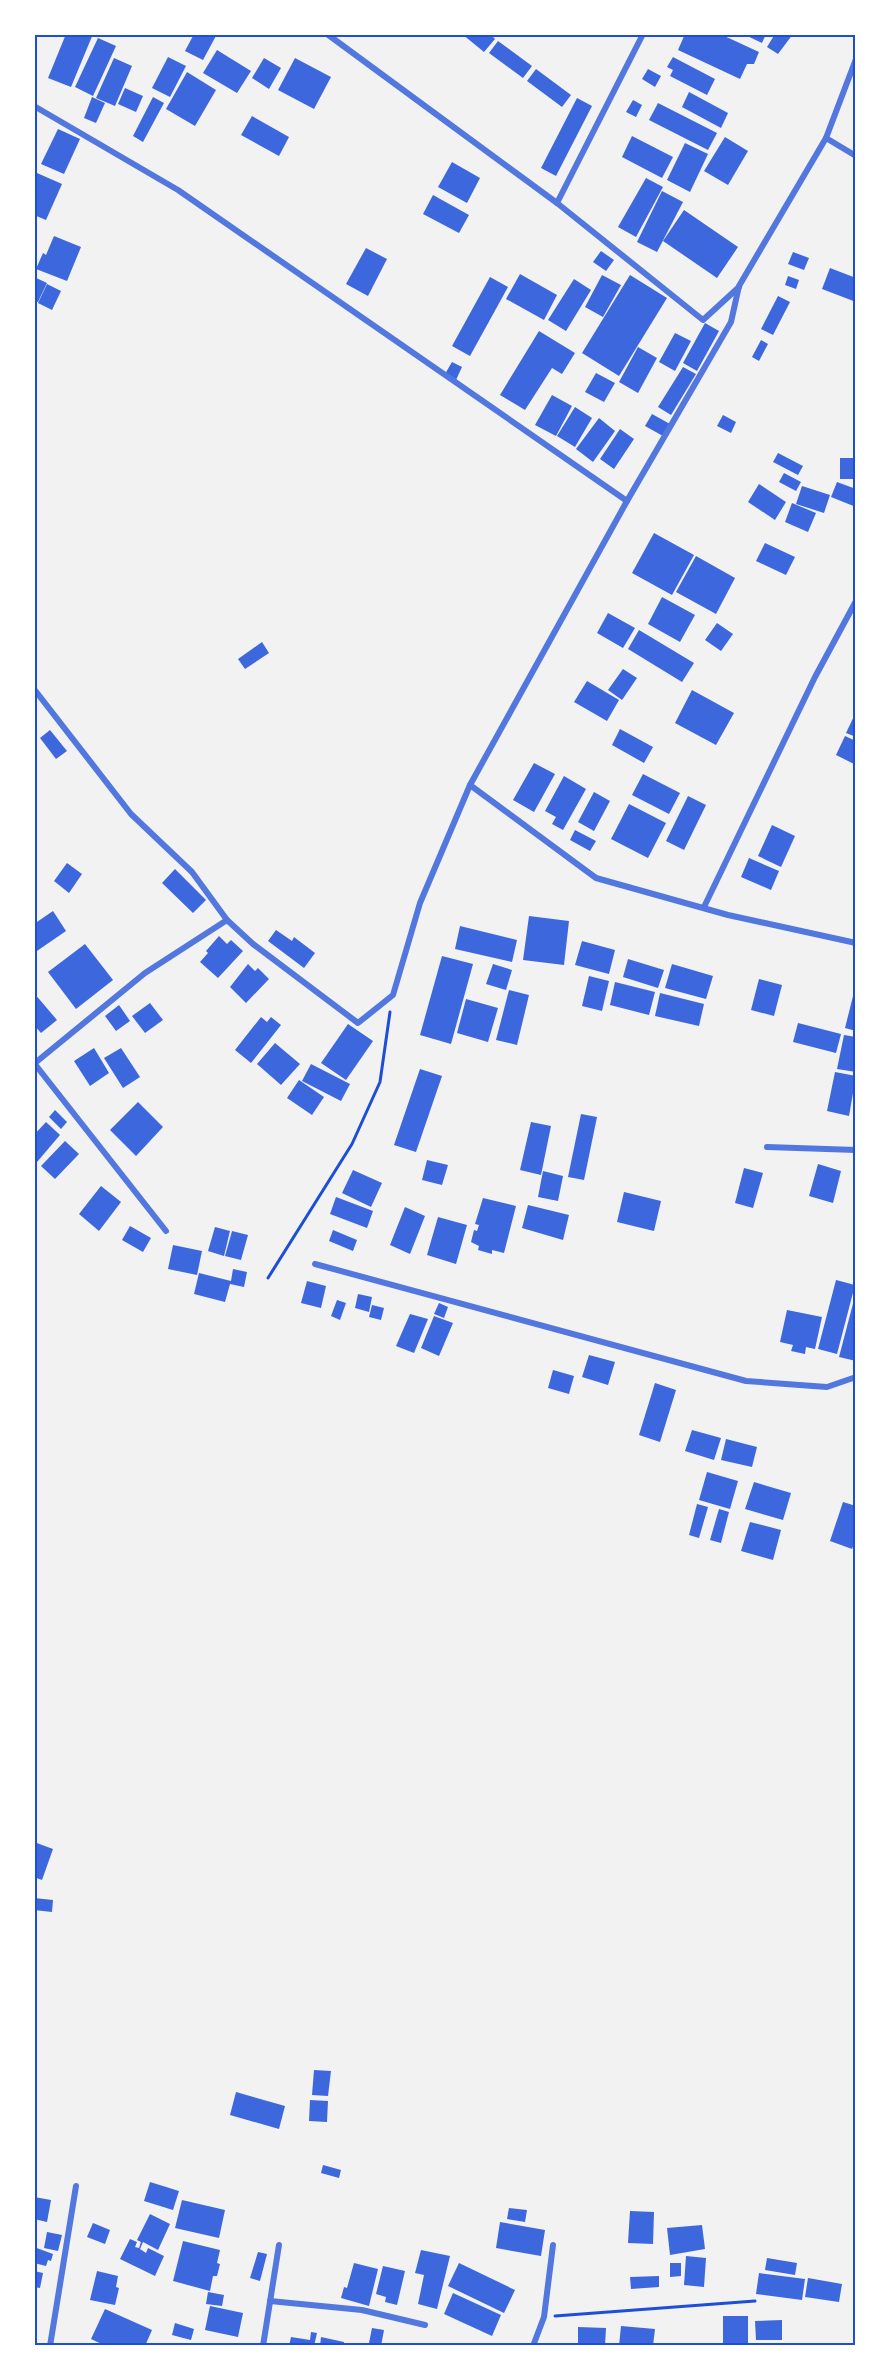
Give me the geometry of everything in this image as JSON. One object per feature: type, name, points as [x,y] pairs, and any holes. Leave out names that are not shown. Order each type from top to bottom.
[{"type":"street","points":[[327,34],[557,203],[703,320],[739,286],[826,138],[855,59]]},
{"type":"street","points":[[557,203],[643,34]]},
{"type":"street","points":[[34,106],[178,190],[627,501]]},
{"type":"street","points":[[826,138],[855,156]]},
{"type":"street","points":[[34,689],[131,814],[192,872],[227,920],[253,944],[358,1023],[393,995],[420,903],[470,785],[627,501],[731,322],[739,286]]},
{"type":"street","points":[[704,907],[815,677],[855,601]]},
{"type":"street","points":[[470,785],[596,878],[728,915],[855,943]]},
{"type":"street","points":[[166,1231],[35,1063],[145,973],[227,920]]},
{"type":"street","points":[[767,1147],[855,1150]]},
{"type":"street","points":[[315,1264],[746,1381],[827,1387],[855,1377]]},
{"type":"street","points":[[50,2346],[76,2186]]},
{"type":"street","points":[[263,2346],[279,2245]]},
{"type":"street","points":[[533,2346],[544,2317],[552,2246]]},
{"type":"street","points":[[270,2301],[362,2310],[425,2325]]},
{"type":"path","points":[[268,1278],[352,1144],[371,1103],[380,1082],[393,995]]},
{"type":"path","points":[[544,2317],[755,2301]]},
{"type":"building","points":[[66,34],[93,34],[71,87],[48,78]]},
{"type":"building","points":[[194,34],[217,34],[203,60],[185,51]]},
{"type":"building","points":[[462,34],[490,34],[495,39],[484,52]]},
{"type":"building","points":[[685,34],[720,34],[759,52],[754,64],[747,64],[740,79],[678,50]]},
{"type":"building","points":[[743,34],[766,34],[762,43]]},
{"type":"building","points":[[775,34],[793,34],[778,54],[767,47]]},
{"type":"building","points":[[98,38],[116,46],[93,96],[75,87]]},
{"type":"building","points":[[498,41],[532,66],[523,78],[489,53]]},
{"type":"building","points":[[217,50],[251,71],[237,93],[203,73]]},
{"type":"building","points":[[168,57],[186,66],[170,97],[152,88]]},
{"type":"building","points":[[673,57],[715,79],[707,95],[670,76],[673,70],[667,67]]},
{"type":"building","points":[[114,58],[132,66],[115,106],[96,98]]},
{"type":"building","points":[[264,58],[281,68],[269,89],[252,78]]},
{"type":"building","points":[[295,58],[331,77],[314,109],[278,90]]},
{"type":"building","points":[[536,69],[571,95],[562,107],[527,81]]},
{"type":"building","points":[[648,69],[661,76],[655,87],[642,79]]},
{"type":"building","points":[[187,72],[216,90],[195,126],[166,109]]},
{"type":"building","points":[[125,88],[143,96],[136,112],[118,104]]},
{"type":"building","points":[[689,92],[728,113],[721,128],[682,107]]},
{"type":"building","points":[[92,97],[105,103],[96,123],[84,118]]},
{"type":"building","points":[[153,97],[164,103],[143,142],[133,136]]},
{"type":"building","points":[[577,98],[592,106],[556,176],[541,168]]},
{"type":"building","points":[[633,100],[642,105],[636,117],[626,112]]},
{"type":"building","points":[[658,103],[717,133],[708,150],[649,120]]},
{"type":"building","points":[[252,116],[289,137],[279,156],[241,135]]},
{"type":"building","points":[[58,129],[80,139],[64,174],[41,164]]},
{"type":"building","points":[[632,136],[673,157],[662,178],[622,157]]},
{"type":"building","points":[[725,137],[748,151],[728,185],[704,171]]},
{"type":"building","points":[[685,143],[708,154],[690,192],[667,180]]},
{"type":"building","points":[[452,162],[480,178],[467,203],[438,187]]},
{"type":"building","points":[[37,173],[62,184],[46,220],[34,215],[34,180]]},
{"type":"building","points":[[646,178],[663,187],[636,237],[618,227]]},
{"type":"building","points":[[662,191],[683,202],[657,252],[637,242]]},
{"type":"building","points":[[433,195],[469,215],[459,233],[423,214]]},
{"type":"building","points":[[684,210],[738,247],[717,278],[663,241]]},
{"type":"building","points":[[54,236],[81,247],[67,281],[36,269],[43,253],[46,255]]},
{"type":"building","points":[[366,248],[387,259],[368,296],[346,284]]},
{"type":"building","points":[[601,251],[614,260],[606,271],[593,262]]},
{"type":"building","points":[[793,252],[809,258],[804,270],[788,264]]},
{"type":"building","points":[[830,268],[856,278],[856,302],[822,289]]},
{"type":"building","points":[[520,274],[557,295],[544,320],[506,299]]},
{"type":"building","points":[[602,275],[621,285],[603,317],[585,307]]},
{"type":"building","points":[[630,275],[667,298],[619,376],[582,353]]},
{"type":"building","points":[[788,276],[799,280],[796,289],[785,285]]},
{"type":"building","points":[[34,277],[47,283],[38,302],[34,301]]},
{"type":"building","points":[[490,277],[508,287],[470,356],[452,346]]},
{"type":"building","points":[[574,279],[591,290],[566,331],[548,320]]},
{"type":"building","points":[[47,284],[61,291],[52,310],[38,303]]},
{"type":"building","points":[[778,296],[790,302],[773,335],[761,329]]},
{"type":"building","points":[[705,323],[719,331],[697,371],[683,363]]},
{"type":"building","points":[[539,331],[575,353],[562,374],[552,368],[525,410],[500,395]]},
{"type":"building","points":[[675,333],[691,341],[675,371],[659,362]]},
{"type":"building","points":[[761,340],[768,344],[759,361],[752,357]]},
{"type":"building","points":[[638,347],[657,358],[638,393],[619,382]]},
{"type":"building","points":[[452,362],[462,367],[456,380],[445,374]]},
{"type":"building","points":[[683,367],[696,374],[671,415],[658,407]]},
{"type":"building","points":[[596,373],[615,383],[604,402],[585,392]]},
{"type":"building","points":[[552,395],[572,406],[556,436],[535,425]]},
{"type":"building","points":[[575,407],[592,418],[575,447],[557,436]]},
{"type":"building","points":[[652,414],[670,424],[663,436],[645,426]]},
{"type":"building","points":[[723,415],[736,422],[731,433],[717,426]]},
{"type":"building","points":[[599,418],[615,431],[593,462],[576,449]]},
{"type":"building","points":[[620,429],[634,439],[614,469],[600,459]]},
{"type":"building","points":[[778,453],[803,466],[798,475],[773,462]]},
{"type":"building","points":[[840,458],[856,458],[856,479],[840,479]]},
{"type":"building","points":[[784,473],[801,482],[796,491],[779,482]]},
{"type":"building","points":[[837,482],[856,489],[856,507],[831,497]]},
{"type":"building","points":[[759,484],[786,502],[775,520],[748,502]]},
{"type":"building","points":[[802,486],[830,495],[824,513],[796,504]]},
{"type":"building","points":[[792,503],[816,513],[808,532],[785,522]]},
{"type":"building","points":[[654,533],[694,555],[672,595],[632,573]]},
{"type":"building","points":[[765,543],[795,557],[786,575],[756,561]]},
{"type":"building","points":[[696,556],[735,578],[716,614],[676,592]]},
{"type":"building","points":[[662,597],[695,615],[680,642],[648,624]]},
{"type":"building","points":[[608,613],[635,628],[623,648],[597,633]]},
{"type":"building","points":[[717,623],[733,634],[721,651],[705,640]]},
{"type":"building","points":[[639,630],[694,663],[682,682],[628,649]]},
{"type":"building","points":[[262,642],[269,653],[245,669],[238,659]]},
{"type":"building","points":[[623,669],[637,678],[622,700],[608,690]]},
{"type":"building","points":[[587,681],[619,700],[607,721],[574,702]]},
{"type":"building","points":[[692,690],[734,713],[716,745],[675,723]]},
{"type":"building","points":[[856,712],[856,737],[846,733]]},
{"type":"building","points":[[620,729],[653,747],[644,763],[612,745]]},
{"type":"building","points":[[50,730],[67,751],[56,759],[40,738]]},
{"type":"building","points":[[845,736],[856,741],[856,765],[836,755]]},
{"type":"building","points":[[534,763],[555,774],[534,812],[513,800]]},
{"type":"building","points":[[643,774],[680,793],[669,814],[632,795]]},
{"type":"building","points":[[564,776],[586,789],[563,830],[552,824],[556,817],[545,811]]},
{"type":"building","points":[[594,792],[610,801],[594,831],[578,822]]},
{"type":"building","points":[[688,796],[706,805],[684,850],[666,841]]},
{"type":"building","points":[[629,804],[666,823],[648,858],[611,839]]},
{"type":"building","points":[[772,825],[795,836],[781,867],[758,856]]},
{"type":"building","points":[[575,830],[596,841],[590,851],[570,840]]},
{"type":"building","points":[[749,858],[779,871],[771,890],[741,877]]},
{"type":"building","points":[[67,863],[82,874],[69,893],[54,881]]},
{"type":"building","points":[[175,869],[206,900],[193,913],[162,883]]},
{"type":"building","points":[[53,911],[66,931],[34,953],[34,924]]},
{"type":"building","points":[[529,916],[569,921],[564,965],[523,960]]},
{"type":"building","points":[[460,926],[517,940],[512,962],[455,949]]},
{"type":"building","points":[[276,930],[292,941],[294,937],[315,953],[304,968],[268,941]]},
{"type":"building","points":[[219,936],[227,944],[231,940],[243,951],[218,978],[200,962]]},
{"type":"building","points":[[582,941],[615,950],[609,974],[575,965]]},
{"type":"building","points":[[85,944],[113,980],[76,1009],[48,972]]},
{"type":"building","points":[[442,956],[473,964],[451,1044],[420,1035]]},
{"type":"building","points":[[628,959],[664,970],[658,988],[623,977]]},
{"type":"building","points":[[248,964],[255,971],[258,968],[269,979],[246,1003],[230,987]]},
{"type":"building","points":[[493,964],[512,970],[506,990],[486,984]]},
{"type":"building","points":[[672,964],[713,976],[706,999],[665,988]]},
{"type":"building","points":[[589,976],[609,981],[602,1011],[582,1006]]},
{"type":"building","points":[[759,979],[782,985],[774,1016],[751,1010]]},
{"type":"building","points":[[615,982],[655,992],[649,1015],[610,1005]]},
{"type":"building","points":[[856,988],[856,1031],[845,1028]]},
{"type":"building","points":[[509,990],[529,995],[517,1045],[496,1040]]},
{"type":"building","points":[[34,993],[57,1020],[41,1033],[34,1025]]},
{"type":"building","points":[[660,993],[704,1004],[699,1026],[655,1016]]},
{"type":"building","points":[[466,999],[498,1008],[488,1042],[457,1033]]},
{"type":"building","points":[[150,1003],[163,1020],[145,1033],[132,1016]]},
{"type":"building","points":[[119,1005],[130,1021],[116,1031],[105,1016]]},
{"type":"building","points":[[261,1017],[267,1022],[271,1017],[281,1025],[251,1063],[235,1050]]},
{"type":"building","points":[[798,1023],[841,1034],[836,1053],[793,1042]]},
{"type":"building","points":[[348,1024],[373,1041],[346,1080],[321,1063]]},
{"type":"building","points":[[844,1035],[856,1037],[856,1072],[837,1069]]},
{"type":"building","points":[[275,1043],[300,1064],[281,1085],[257,1064]]},
{"type":"building","points":[[94,1048],[109,1073],[90,1086],[74,1061]]},
{"type":"building","points":[[121,1048],[140,1077],[123,1088],[104,1058]]},
{"type":"building","points":[[311,1064],[350,1084],[341,1101],[302,1081]]},
{"type":"building","points":[[420,1069],[442,1076],[416,1152],[394,1145]]},
{"type":"building","points":[[835,1072],[856,1076],[849,1116],[827,1111]]},
{"type":"building","points":[[299,1080],[324,1097],[312,1115],[287,1098]]},
{"type":"building","points":[[138,1102],[163,1127],[136,1156],[110,1130]]},
{"type":"building","points":[[55,1110],[67,1122],[61,1129],[49,1117]]},
{"type":"building","points":[[581,1114],[597,1117],[584,1180],[568,1177]]},
{"type":"building","points":[[46,1122],[60,1135],[37,1162],[34,1160],[34,1135]]},
{"type":"building","points":[[531,1122],[551,1126],[541,1175],[520,1170]]},
{"type":"building","points":[[65,1141],[79,1154],[55,1179],[41,1166]]},
{"type":"building","points":[[427,1160],[448,1165],[442,1185],[422,1180]]},
{"type":"building","points":[[818,1164],[841,1171],[833,1203],[809,1196]]},
{"type":"building","points":[[744,1168],[763,1173],[753,1208],[735,1203]]},
{"type":"building","points":[[353,1170],[382,1183],[371,1207],[342,1193]]},
{"type":"building","points":[[543,1171],[563,1176],[558,1201],[538,1197]]},
{"type":"building","points":[[101,1186],[121,1202],[99,1231],[79,1214]]},
{"type":"building","points":[[624,1192],[661,1201],[654,1231],[617,1222]]},
{"type":"building","points":[[336,1197],[373,1211],[367,1228],[330,1214]]},
{"type":"building","points":[[483,1198],[516,1206],[504,1253],[492,1250],[492,1254],[478,1250],[479,1246],[471,1242],[474,1230],[477,1231],[479,1225],[475,1224]]},
{"type":"building","points":[[528,1205],[569,1215],[563,1240],[522,1228]]},
{"type":"building","points":[[405,1207],[425,1216],[410,1254],[390,1245]]},
{"type":"building","points":[[438,1217],[467,1225],[456,1264],[427,1255]]},
{"type":"building","points":[[130,1226],[151,1238],[143,1252],[122,1240]]},
{"type":"building","points":[[215,1227],[230,1231],[224,1256],[208,1251]]},
{"type":"building","points":[[333,1230],[357,1240],[353,1251],[329,1241]]},
{"type":"building","points":[[232,1231],[248,1235],[241,1260],[225,1256]]},
{"type":"building","points":[[173,1245],[202,1251],[197,1275],[168,1269]]},
{"type":"building","points":[[233,1269],[247,1272],[244,1287],[230,1284],[225,1302],[194,1294],[199,1273],[231,1281]]},
{"type":"building","points":[[836,1280],[855,1285],[837,1354],[818,1349]]},
{"type":"building","points":[[307,1281],[326,1286],[321,1308],[301,1303]]},
{"type":"building","points":[[358,1294],[372,1297],[369,1312],[355,1308]]},
{"type":"building","points":[[856,1296],[856,1361],[839,1357]]},
{"type":"building","points":[[337,1300],[346,1303],[340,1320],[331,1316]]},
{"type":"building","points":[[439,1303],[448,1307],[444,1318],[434,1314]]},
{"type":"building","points":[[372,1305],[384,1308],[381,1320],[369,1317]]},
{"type":"building","points":[[787,1310],[822,1317],[815,1349],[806,1347],[805,1354],[791,1351],[793,1345],[780,1342]]},
{"type":"building","points":[[410,1314],[428,1319],[414,1353],[396,1346]]},
{"type":"building","points":[[434,1316],[453,1323],[439,1356],[421,1348]]},
{"type":"building","points":[[589,1355],[615,1362],[608,1385],[582,1377]]},
{"type":"building","points":[[553,1370],[574,1376],[569,1394],[548,1388]]},
{"type":"building","points":[[655,1383],[676,1390],[660,1442],[639,1435]]},
{"type":"building","points":[[692,1430],[721,1438],[714,1460],[685,1451]]},
{"type":"building","points":[[726,1439],[757,1447],[752,1467],[721,1460]]},
{"type":"building","points":[[707,1472],[738,1481],[730,1509],[699,1500]]},
{"type":"building","points":[[754,1482],[791,1493],[783,1520],[745,1509]]},
{"type":"building","points":[[843,1502],[856,1506],[856,1539],[852,1549],[830,1541]]},
{"type":"building","points":[[697,1504],[708,1507],[699,1538],[689,1535]]},
{"type":"building","points":[[719,1509],[729,1512],[721,1543],[710,1540]]},
{"type":"building","points":[[750,1522],[781,1530],[773,1560],[741,1551]]},
{"type":"building","points":[[34,1842],[53,1849],[42,1880],[34,1877]]},
{"type":"building","points":[[34,1898],[53,1900],[52,1912],[34,1910]]},
{"type":"building","points":[[314,2070],[331,2071],[328,2096],[312,2095]]},
{"type":"building","points":[[236,2092],[285,2106],[279,2129],[230,2115]]},
{"type":"building","points":[[310,2100],[328,2101],[327,2122],[309,2121]]},
{"type":"building","points":[[323,2165],[341,2170],[339,2178],[321,2173]]},
{"type":"building","points":[[150,2182],[179,2191],[173,2210],[144,2201]]},
{"type":"building","points":[[34,2197],[51,2200],[47,2222],[34,2219]]},
{"type":"building","points":[[182,2200],[225,2210],[219,2238],[175,2228]]},
{"type":"building","points":[[509,2208],[527,2210],[525,2222],[507,2219]]},
{"type":"building","points":[[630,2211],[654,2212],[653,2244],[628,2243]]},
{"type":"building","points":[[150,2214],[170,2224],[158,2250],[143,2242],[140,2249],[146,2253],[148,2248],[164,2256],[155,2276],[120,2259],[130,2239],[137,2242],[135,2247],[139,2248],[141,2242],[137,2240]]},
{"type":"building","points":[[500,2222],[545,2230],[541,2256],[496,2248]]},
{"type":"building","points":[[93,2223],[110,2230],[105,2244],[87,2237]]},
{"type":"building","points":[[702,2225],[705,2249],[670,2255],[667,2228]]},
{"type":"building","points":[[47,2232],[62,2235],[58,2251],[44,2248]]},
{"type":"building","points":[[183,2241],[220,2250],[217,2263],[220,2264],[217,2276],[213,2276],[210,2291],[173,2281]]},
{"type":"building","points":[[34,2247],[53,2254],[46,2266],[34,2263]]},
{"type":"building","points":[[421,2250],[450,2256],[437,2309],[418,2304],[424,2275],[415,2273]]},
{"type":"building","points":[[258,2252],[267,2254],[260,2281],[250,2278]]},
{"type":"building","points":[[686,2256],[706,2258],[704,2287],[684,2285]]},
{"type":"building","points":[[767,2258],[797,2263],[795,2275],[765,2270]]},
{"type":"building","points":[[354,2263],[378,2269],[369,2306],[341,2298],[344,2287],[347,2288]]},
{"type":"building","points":[[459,2263],[515,2290],[504,2313],[448,2286]]},
{"type":"building","points":[[670,2263],[681,2263],[681,2276],[670,2277]]},
{"type":"building","points":[[383,2266],[405,2271],[397,2305],[385,2302],[386,2297],[376,2294]]},
{"type":"building","points":[[34,2271],[43,2273],[40,2288],[34,2287]]},
{"type":"building","points":[[97,2271],[118,2276],[116,2287],[119,2288],[115,2305],[90,2300]]},
{"type":"building","points":[[759,2273],[805,2279],[802,2300],[756,2294]]},
{"type":"building","points":[[659,2276],[659,2287],[631,2289],[630,2277]]},
{"type":"building","points":[[808,2278],[842,2284],[839,2302],[805,2297]]},
{"type":"building","points":[[208,2292],[224,2295],[222,2306],[206,2304]]},
{"type":"building","points":[[453,2293],[501,2315],[492,2336],[444,2314]]},
{"type":"building","points":[[210,2306],[243,2313],[238,2337],[205,2330]]},
{"type":"building","points":[[105,2309],[152,2330],[145,2346],[106,2346],[91,2339]]},
{"type":"building","points":[[723,2316],[748,2316],[748,2346],[723,2346]]},
{"type":"building","points":[[782,2320],[782,2340],[756,2340],[755,2321]]},
{"type":"building","points":[[175,2323],[194,2329],[191,2340],[172,2335]]},
{"type":"building","points":[[621,2326],[655,2329],[653,2346],[619,2346]]},
{"type":"building","points":[[578,2327],[606,2328],[605,2346],[578,2346]]},
{"type":"building","points":[[372,2328],[384,2330],[381,2346],[369,2343]]},
{"type":"building","points":[[311,2332],[317,2333],[314,2346],[289,2346],[291,2337],[310,2340]]},
{"type":"building","points":[[321,2337],[344,2342],[344,2346],[320,2346]]}]
